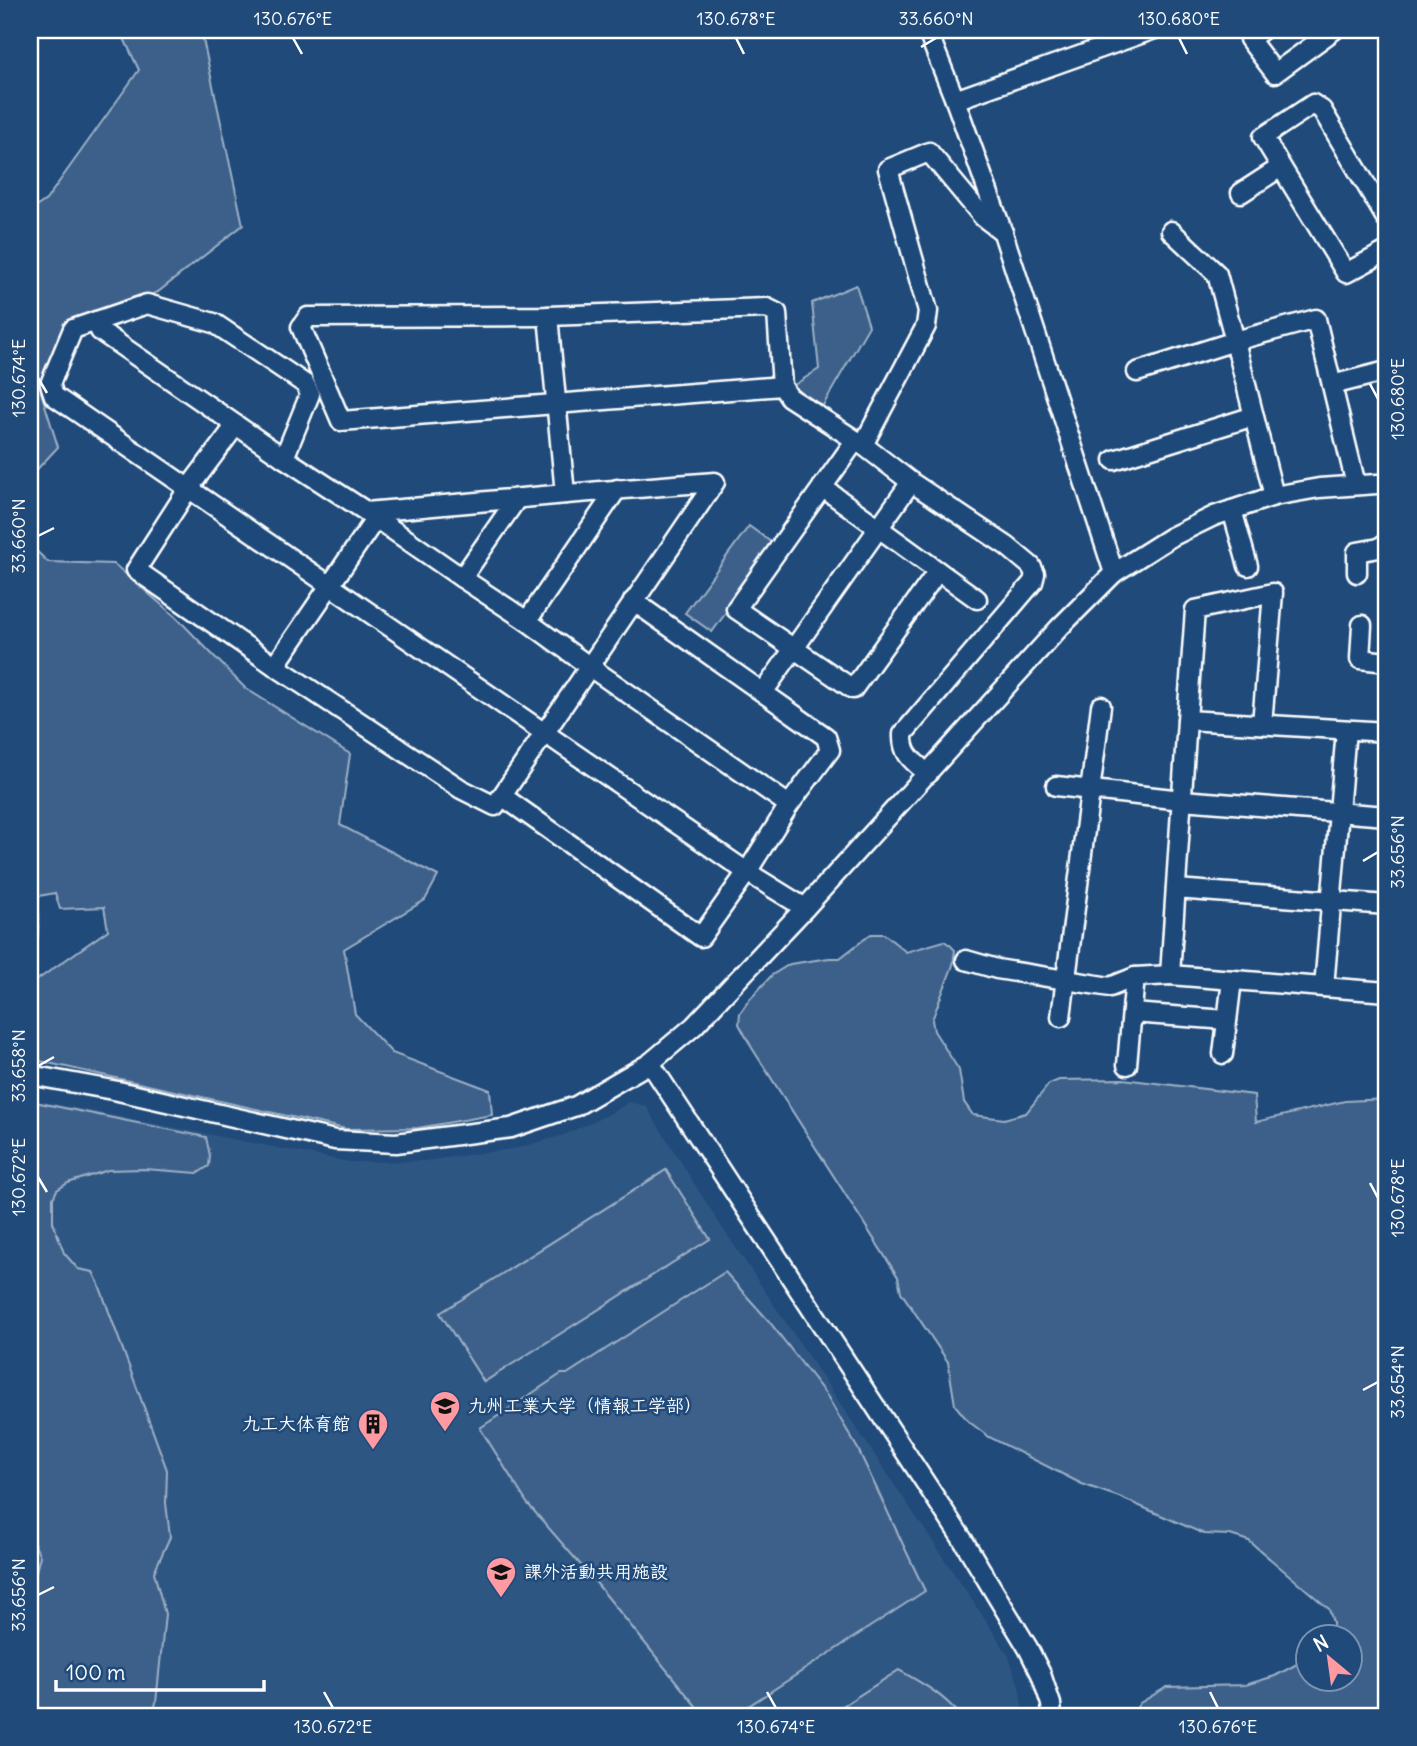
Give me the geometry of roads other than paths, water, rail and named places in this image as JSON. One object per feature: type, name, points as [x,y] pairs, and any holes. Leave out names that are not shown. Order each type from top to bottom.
[{"type":"street","points":[[927,30],[1003,233],[1114,573]]},
{"type":"street","points":[[955,100],[1152,30]]},
{"type":"street","points":[[1262,30],[1249,39],[1275,73],[1334,30]]},
{"type":"street","points":[[1387,220],[1322,110],[1313,104],[1263,137],[1346,273],[1387,251]]},
{"type":"street","points":[[937,571],[853,689],[736,608],[822,487],[859,443],[926,326],[928,310],[888,169],[929,152],[983,217],[1003,233]]},
{"type":"street","points":[[1241,193],[1281,167]]},
{"type":"street","points":[[1171,231],[1217,274],[1274,496]]},
{"type":"street","points":[[284,458],[310,394],[305,384],[214,323],[147,304],[72,330],[50,384],[54,396],[747,872],[805,908]]},
{"type":"street","points":[[782,386],[341,421],[302,327],[308,317],[548,316],[767,308],[777,313],[782,386],[789,397],[1007,546],[1031,566],[1035,574],[1033,582],[903,734],[907,756],[928,774]]},
{"type":"street","points":[[548,316],[565,494]]},
{"type":"street","points":[[1137,372],[1234,341],[1316,319],[1356,485]]},
{"type":"street","points":[[96,321],[100,331],[527,621],[789,805]]},
{"type":"street","points":[[1332,385],[1387,371]]},
{"type":"street","points":[[1114,460],[1254,416]]},
{"type":"street","points":[[236,425],[188,489],[136,570],[461,789],[495,806],[715,482],[565,494],[372,515]]},
{"type":"street","points":[[769,684],[911,482]]},
{"type":"street","points":[[30,1075],[118,1091],[335,1140],[396,1143],[511,1128],[576,1106],[650,1063],[694,1026],[928,774],[1059,628],[1114,573],[1171,537],[1214,516],[1274,496],[1319,488],[1387,484]]},
{"type":"street","points":[[822,487],[977,599]]},
{"type":"street","points":[[527,621],[617,489]]},
{"type":"street","points":[[462,578],[516,500]]},
{"type":"street","points":[[1232,510],[1248,566]]},
{"type":"street","points":[[275,666],[330,586],[372,515]]},
{"type":"street","points":[[1357,573],[1357,552],[1379,548],[1387,542]]},
{"type":"street","points":[[1170,975],[1195,610],[1273,593],[1262,724]]},
{"type":"street","points":[[502,796],[701,937],[747,872],[789,805],[830,750],[826,737],[633,601]]},
{"type":"street","points":[[1362,625],[1360,659],[1387,662]]},
{"type":"street","points":[[1061,1017],[1101,706]]},
{"type":"street","points":[[1188,720],[1387,733]]},
{"type":"street","points":[[1324,987],[1346,730]]},
{"type":"street","points":[[1056,786],[1182,800],[1387,816]]},
{"type":"street","points":[[1176,889],[1387,905]]},
{"type":"street","points":[[966,960],[997,969],[1110,987],[1135,977],[1170,975],[1387,992]]},
{"type":"street","points":[[1127,1065],[1135,977]]},
{"type":"street","points":[[1223,1054],[1231,980]]},
{"type":"street","points":[[1132,1013],[1227,1020]]},
{"type":"street","points":[[650,1063],[963,1540],[1028,1648],[1041,1674],[1052,1716]]},
{"type":"place","name":"九州工業大学（情報工学部）","points":[[445,1433]]},
{"type":"place","name":"九工大体育館","points":[[373,1451]]},
{"type":"place","name":"課外活動共用施設","points":[[501,1599]]}]
